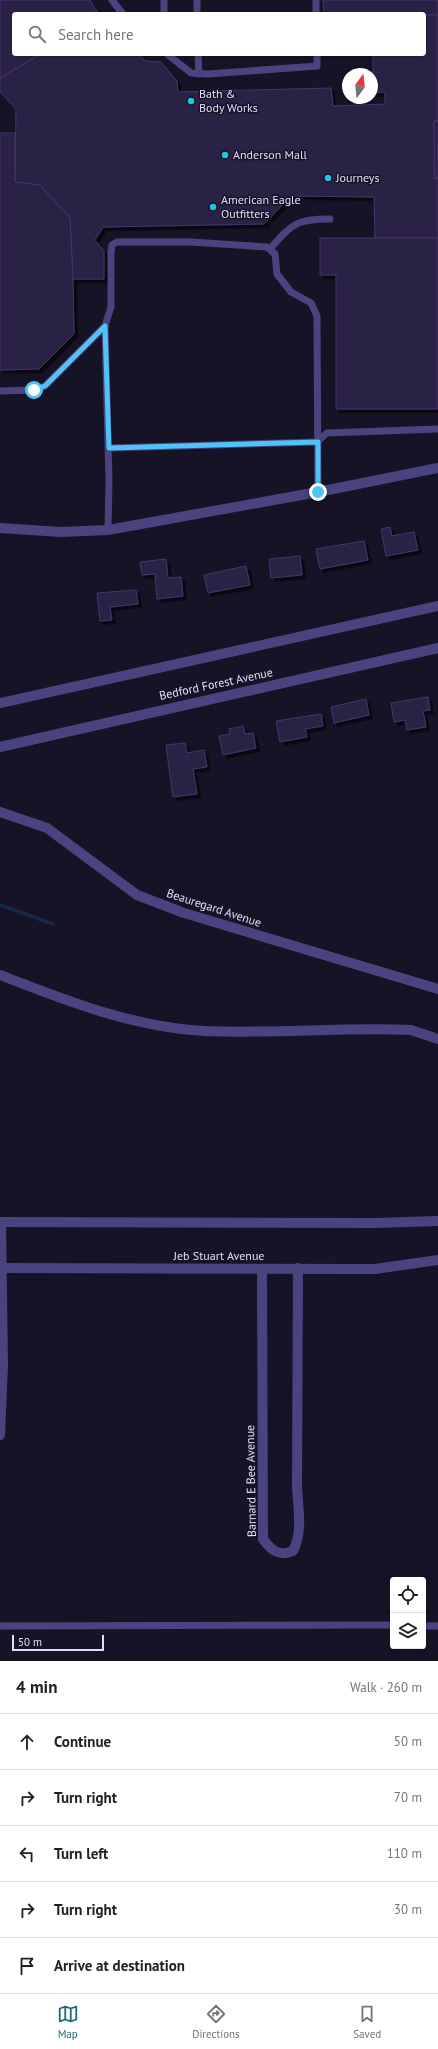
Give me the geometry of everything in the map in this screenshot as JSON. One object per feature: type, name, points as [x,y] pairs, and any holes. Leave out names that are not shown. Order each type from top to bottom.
[{"type":"street","points":[[0,528],[61,532],[108,530],[318,492],[438,468]]},
{"type":"street","points":[[0,703],[438,606]]},
{"type":"street","name":"Bedford Forest Avenue","points":[[0,747],[438,648]]},
{"type":"street","name":"Beauregard Avenue","points":[[0,812],[47,828],[137,895],[184,913],[438,989]]},
{"type":"street","points":[[0,975],[59,998],[121,1018],[152,1024],[204,1031],[411,1030],[438,1038]]},
{"type":"street","points":[[0,1435],[3,1366],[0,1222],[438,1221]]},
{"type":"street","name":"Jeb Stuart Avenue","points":[[0,1268],[262,1270],[298,1268],[375,1269],[438,1260]]},
{"type":"street","name":"Barnard E Bee Avenue","points":[[262,1270],[262,1539],[270,1549],[286,1554],[293,1551],[297,1544],[299,1529],[297,1484],[298,1268]]},
{"type":"lane","points":[[112,0],[121,12]]},
{"type":"lane","points":[[164,0],[164,12]]},
{"type":"lane","points":[[197,0],[197,12]]},
{"type":"lane","points":[[316,0],[316,12]]},
{"type":"lane","points":[[169,56],[181,67],[191,73],[199,74],[317,66],[317,56]]},
{"type":"lane","points":[[198,56],[199,74]]},
{"type":"lane","points":[[270,249],[295,223],[310,219],[330,219]]},
{"type":"lane","points":[[108,530],[109,448],[105,326],[111,307],[112,245],[117,242],[191,242],[231,246],[261,246],[270,249],[275,254],[277,274],[291,292],[311,303],[316,316],[318,492]]},
{"type":"lane","points":[[0,391],[34,390],[45,386],[105,326]]},
{"type":"lane","points":[[109,448],[318,442],[327,433],[438,429]]},
{"type":"lane","points":[[0,1626],[390,1625]]},
{"type":"lane","points":[[426,1626],[438,1626]]},
{"type":"building","points":[[0,0],[90,0],[98,12],[12,12],[12,56],[38,56],[0,78]]},
{"type":"building","points":[[323,0],[438,0],[438,15],[426,15],[426,12],[324,12]]},
{"type":"building","name":"Anderson Mall","points":[[426,15],[438,15],[438,121],[434,121],[435,178],[438,178],[438,238],[375,238],[374,197],[291,196],[264,224],[103,227],[95,240],[104,251],[104,279],[73,279],[70,218],[40,185],[15,182],[16,109],[0,92],[0,78],[38,56],[141,56],[145,61],[161,62],[177,81],[178,92],[331,88],[333,106],[385,104],[385,92],[378,93],[378,68],[373,68],[373,56],[426,56]]},
{"type":"building","points":[[434,121],[438,121],[438,178],[435,178]]},
{"type":"building","points":[[0,133],[15,133],[15,182],[40,185],[70,218],[74,334],[39,369],[0,370]]},
{"type":"building","points":[[320,238],[438,238],[438,409],[336,409],[336,275],[320,275]]},
{"type":"building","points":[[390,527],[392,536],[414,532],[418,550],[386,556],[381,529]]},
{"type":"building","points":[[364,541],[368,560],[320,569],[316,549]]},
{"type":"building","points":[[300,556],[302,575],[271,578],[269,559]]},
{"type":"building","points":[[166,559],[168,578],[181,577],[183,596],[157,599],[155,574],[142,575],[140,562]]},
{"type":"building","points":[[246,566],[250,585],[208,593],[204,575]]},
{"type":"building","points":[[136,590],[138,604],[110,607],[112,620],[100,621],[97,593]]},
{"type":"building","points":[[428,697],[430,710],[423,711],[426,727],[407,730],[405,720],[394,722],[391,703]]},
{"type":"building","points":[[366,699],[369,715],[334,723],[331,707]]},
{"type":"building","points":[[321,714],[323,726],[305,729],[307,737],[280,742],[276,721]]},
{"type":"building","points":[[243,726],[245,734],[253,733],[256,748],[223,755],[219,736],[230,734],[229,729]]},
{"type":"building","points":[[185,743],[187,753],[204,750],[207,767],[193,769],[197,794],[173,797],[166,745]]},
{"type":"waterway","points":[[0,905],[53,924]]},
{"type":"place","name":"Bath & Body Works","points":[[191,101]]},
{"type":"place","name":"Anderson Mall","points":[[225,155]]},
{"type":"place","name":"Journeys","points":[[328,178]]},
{"type":"place","name":"American Eagle Outfitters","points":[[213,207]]},
{"type":"route","points":[[34,390],[45,386],[105,326],[109,448],[318,442],[318,492]]}]
